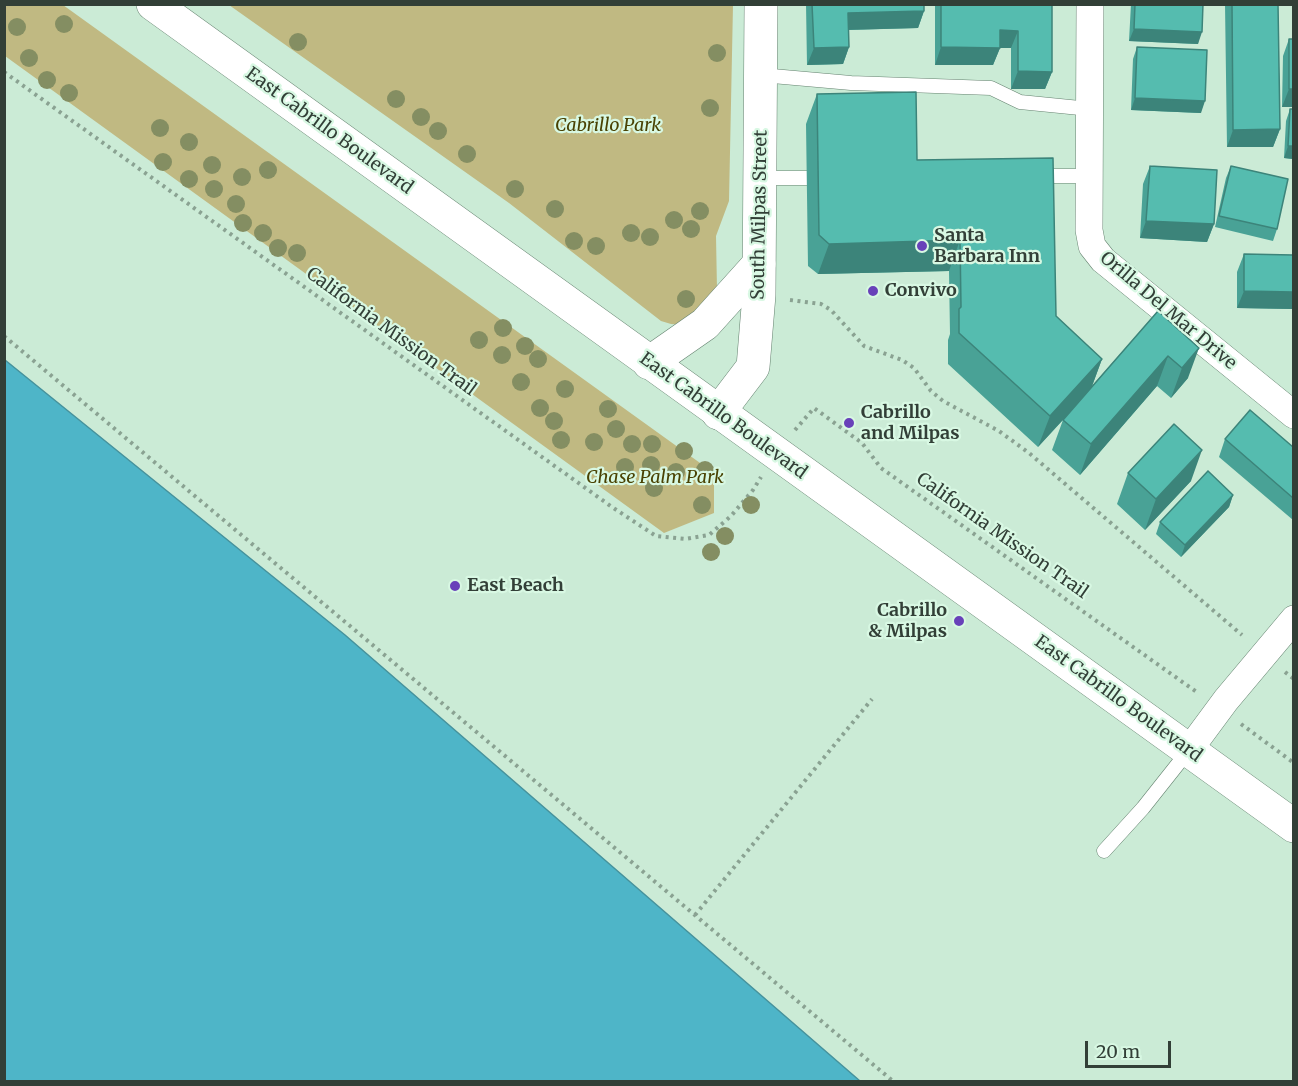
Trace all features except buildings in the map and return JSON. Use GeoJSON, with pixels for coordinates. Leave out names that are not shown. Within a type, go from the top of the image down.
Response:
{"type":"FeatureCollection","features":[{"type":"Feature","properties":{"kind":"main road","name":"East Cabrillo Boulevard"},"geometry":{"type":"LineString","coordinates":[[153,4],[1293,826]]}},
{"type":"Feature","properties":{"kind":"main road","name":"South Milpas Street"},"geometry":{"type":"LineString","coordinates":[[718,413],[753,367],[759,295],[761,4]]}},
{"type":"Feature","properties":{"kind":"main road"},"geometry":{"type":"LineString","coordinates":[[649,363],[705,324],[759,264]]}},
{"type":"Feature","properties":{"kind":"street","name":"Orilla Del Mar Drive"},"geometry":{"type":"LineString","coordinates":[[1090,4],[1089,230],[1092,246],[1103,260],[1293,415]]}},
{"type":"Feature","properties":{"kind":"street"},"geometry":{"type":"LineString","coordinates":[[1189,750],[1226,700],[1293,619]]}},
{"type":"Feature","properties":{"kind":"lane"},"geometry":{"type":"LineString","coordinates":[[761,75],[851,83],[991,88],[1020,102],[1090,109]]}},
{"type":"Feature","properties":{"kind":"lane"},"geometry":{"type":"LineString","coordinates":[[1020,176],[1089,176]]}},
{"type":"Feature","properties":{"kind":"lane"},"geometry":{"type":"LineString","coordinates":[[760,178],[807,178]]}},
{"type":"Feature","properties":{"kind":"lane"},"geometry":{"type":"LineString","coordinates":[[1104,851],[1143,808],[1189,750]]}},
{"type":"Feature","properties":{"kind":"path","name":"California Mission Trail"},"geometry":{"type":"LineString","coordinates":[[4,72],[612,507],[656,536],[685,539],[709,535],[731,516],[761,477]]}},
{"type":"Feature","properties":{"kind":"path"},"geometry":{"type":"LineString","coordinates":[[799,301],[821,304],[831,310],[864,346],[902,360],[914,368],[943,401],[999,431],[1029,453],[1242,635]]}},
{"type":"Feature","properties":{"kind":"path"},"geometry":{"type":"LineString","coordinates":[[4,336],[894,1082]]}},
{"type":"Feature","properties":{"kind":"path","name":"California Mission Trail"},"geometry":{"type":"LineString","coordinates":[[801,422],[814,408],[862,443],[881,468],[1196,692]]}},
{"type":"Feature","properties":{"kind":"path"},"geometry":{"type":"LineString","coordinates":[[1285,672],[1293,680]]}},
{"type":"Feature","properties":{"kind":"path"},"geometry":{"type":"LineString","coordinates":[[695,915],[872,699]]}},
{"type":"Feature","properties":{"kind":"path"},"geometry":{"type":"LineString","coordinates":[[1238,722],[1293,763]]}},
{"type":"Feature","properties":{"kind":"green space","name":"Chase Palm Park"},"geometry":{"type":"Polygon","coordinates":[[[5,4],[63,5],[714,473],[714,513],[664,533],[5,56],[5,4]]]}},
{"type":"Feature","properties":{"kind":"green space","name":"Cabrillo Park"},"geometry":{"type":"Polygon","coordinates":[[[229,5],[733,5],[729,201],[716,236],[717,290],[683,325],[661,321],[509,203],[229,5]]]}},
{"type":"Feature","properties":{"kind":"water"},"geometry":{"type":"Polygon","coordinates":[[[5,360],[345,635],[860,1081],[5,1081],[5,360]]]}},
{"type":"Feature","properties":{"kind":"place","name":"Santa Barbara Inn"},"geometry":{"type":"Point","coordinates":[922,246]}},
{"type":"Feature","properties":{"kind":"place","name":"Convivo"},"geometry":{"type":"Point","coordinates":[873,291]}},
{"type":"Feature","properties":{"kind":"place","name":"Cabrillo and Milpas"},"geometry":{"type":"Point","coordinates":[849,423]}},
{"type":"Feature","properties":{"kind":"place","name":"East Beach"},"geometry":{"type":"Point","coordinates":[455,586]}},
{"type":"Feature","properties":{"kind":"place","name":"Cabrillo & Milpas"},"geometry":{"type":"Point","coordinates":[959,621]}}]}
